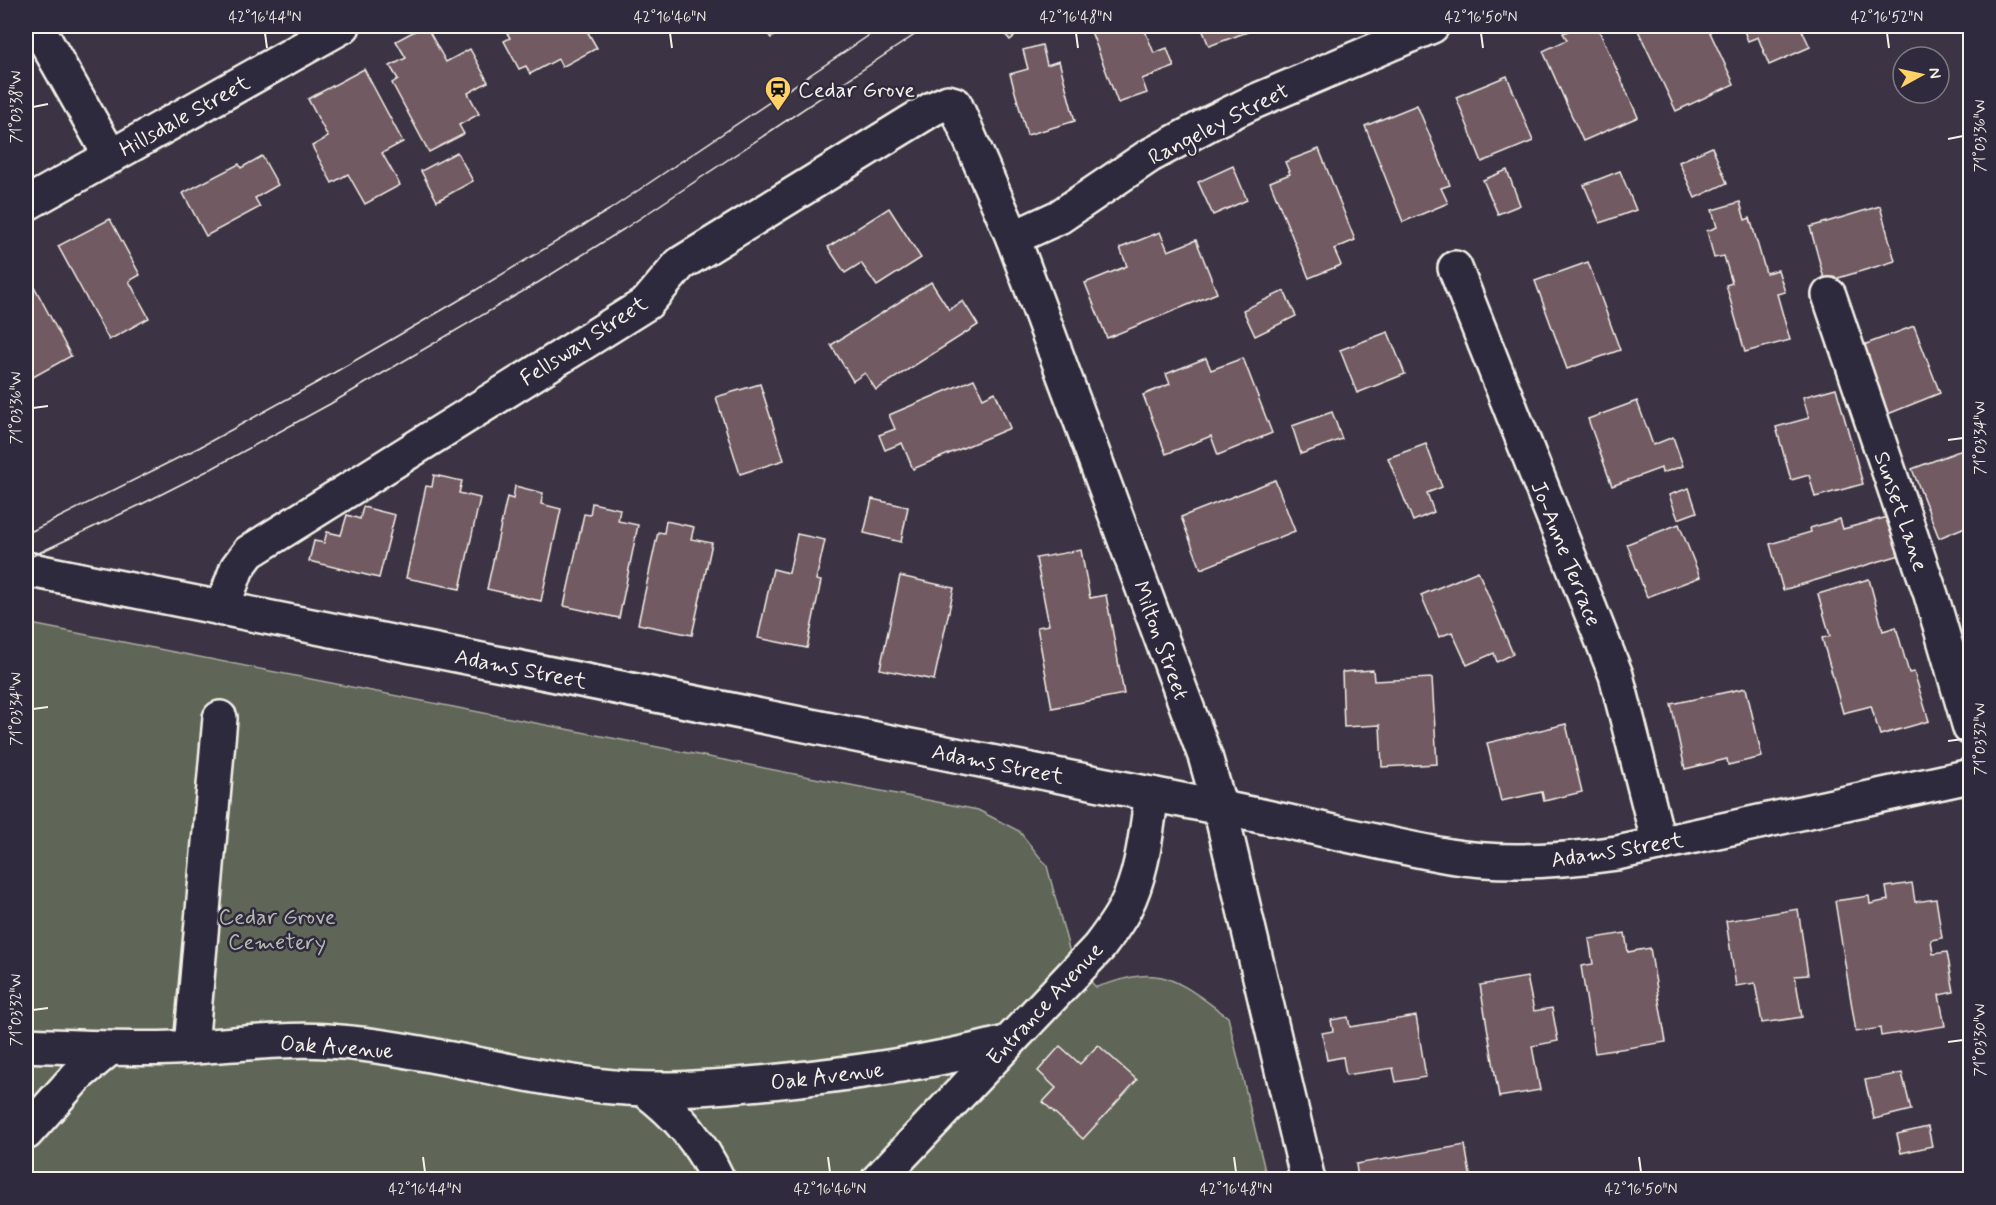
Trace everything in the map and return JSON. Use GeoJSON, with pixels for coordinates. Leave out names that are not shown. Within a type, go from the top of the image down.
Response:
{"type":"FeatureCollection","features":[{"type":"Feature","properties":{"kind":"street"},"geometry":{"type":"LineString","coordinates":[[37,26],[111,157]]}},
{"type":"Feature","properties":{"kind":"street","name":"Hillsdale Street"},"geometry":{"type":"LineString","coordinates":[[26,204],[343,26]]}},
{"type":"Feature","properties":{"kind":"street","name":"Rangeley Street"},"geometry":{"type":"LineString","coordinates":[[1012,237],[1038,228],[1059,217],[1141,161],[1214,121],[1432,26]]}},
{"type":"Feature","properties":{"kind":"street","name":"Fellsway Street"},"geometry":{"type":"LineString","coordinates":[[222,609],[237,568],[249,552],[646,303],[680,264],[932,108],[948,102],[955,104],[962,117]]}},
{"type":"Feature","properties":{"kind":"street","name":"Milton Street"},"geometry":{"type":"LineString","coordinates":[[962,117],[1012,237],[1205,756],[1220,808],[1308,1179]]}},
{"type":"Feature","properties":{"kind":"street","name":"Jo-Anne Terrace"},"geometry":{"type":"LineString","coordinates":[[1455,267],[1616,675],[1659,844]]}},
{"type":"Feature","properties":{"kind":"street","name":"Sunset Lane"},"geometry":{"type":"LineString","coordinates":[[1829,295],[1934,605],[1971,728]]}},
{"type":"Feature","properties":{"kind":"street","name":"Adams Street"},"geometry":{"type":"LineString","coordinates":[[26,569],[1152,794],[1450,856],[1534,861],[1617,853],[1971,776]]}},
{"type":"Feature","properties":{"kind":"street"},"geometry":{"type":"LineString","coordinates":[[191,1047],[220,718]]}},
{"type":"Feature","properties":{"kind":"street","name":"Entrance Avenue"},"geometry":{"type":"LineString","coordinates":[[878,1179],[1099,947],[1115,926],[1126,906],[1138,875],[1152,794]]}},
{"type":"Feature","properties":{"kind":"street","name":"Oak Avenue"},"geometry":{"type":"LineString","coordinates":[[26,1045],[109,1048],[191,1047],[326,1041],[359,1044],[568,1082],[645,1090],[833,1076],[921,1062],[1006,1043]]}},
{"type":"Feature","properties":{"kind":"street"},"geometry":{"type":"LineString","coordinates":[[26,1133],[77,1076],[109,1048]]}},
{"type":"Feature","properties":{"kind":"street"},"geometry":{"type":"LineString","coordinates":[[645,1090],[680,1120],[695,1138],[718,1179]]}},
{"type":"Feature","properties":{"kind":"green space","name":"Cedar Grove Cemetery"},"geometry":{"type":"Polygon","coordinates":[[[26,623],[978,810],[1019,831],[1047,866],[1073,964],[1096,987],[1140,976],[1164,978],[1193,992],[1228,1017],[1267,1179],[26,1179],[26,623]]]}},
{"type":"Feature","properties":{"kind":"building"},"geometry":{"type":"Polygon","coordinates":[[[424,26],[446,62],[470,49],[488,82],[468,93],[479,114],[459,125],[464,134],[429,152],[392,83],[398,79],[390,66],[406,58],[396,41],[424,26]]]}},
{"type":"Feature","properties":{"kind":"building"},"geometry":{"type":"Polygon","coordinates":[[[503,26],[592,26],[586,29],[597,48],[562,67],[558,59],[530,74],[526,66],[519,69],[504,41],[510,38],[503,26]]]}},
{"type":"Feature","properties":{"kind":"building"},"geometry":{"type":"Polygon","coordinates":[[[762,26],[790,26],[771,38],[762,26]]]}},
{"type":"Feature","properties":{"kind":"building"},"geometry":{"type":"Polygon","coordinates":[[[998,26],[1028,26],[1010,40],[998,26]]]}},
{"type":"Feature","properties":{"kind":"building"},"geometry":{"type":"Polygon","coordinates":[[[1089,26],[1121,26],[1122,29],[1143,26],[1154,53],[1167,48],[1174,67],[1142,79],[1147,93],[1118,103],[1089,26]]]}},
{"type":"Feature","properties":{"kind":"building"},"geometry":{"type":"Polygon","coordinates":[[[1201,26],[1248,26],[1250,31],[1209,46],[1201,26]]]}},
{"type":"Feature","properties":{"kind":"building"},"geometry":{"type":"Polygon","coordinates":[[[1580,26],[1597,26],[1638,117],[1583,141],[1543,51],[1567,40],[1563,33],[1580,26]]]}},
{"type":"Feature","properties":{"kind":"building"},"geometry":{"type":"Polygon","coordinates":[[[1636,26],[1707,26],[1734,84],[1676,111],[1636,26]]]}},
{"type":"Feature","properties":{"kind":"building"},"geometry":{"type":"Polygon","coordinates":[[[1742,26],[1800,26],[1810,47],[1769,65],[1758,37],[1748,41],[1742,26]]]}},
{"type":"Feature","properties":{"kind":"building"},"geometry":{"type":"Polygon","coordinates":[[[1042,45],[1047,65],[1059,61],[1075,121],[1027,135],[1010,74],[1028,69],[1023,50],[1042,45]]]}},
{"type":"Feature","properties":{"kind":"building"},"geometry":{"type":"Polygon","coordinates":[[[364,69],[403,142],[382,153],[400,185],[365,204],[348,174],[332,183],[312,146],[328,137],[308,99],[364,69]]]}},
{"type":"Feature","properties":{"kind":"building"},"geometry":{"type":"Polygon","coordinates":[[[1507,76],[1533,141],[1482,162],[1456,97],[1507,76]]]}},
{"type":"Feature","properties":{"kind":"building"},"geometry":{"type":"Polygon","coordinates":[[[1417,105],[1450,185],[1441,188],[1448,203],[1403,222],[1365,126],[1417,105]]]}},
{"type":"Feature","properties":{"kind":"building"},"geometry":{"type":"Polygon","coordinates":[[[1712,147],[1727,183],[1695,198],[1679,162],[1712,147]]]}},
{"type":"Feature","properties":{"kind":"building"},"geometry":{"type":"Polygon","coordinates":[[[1319,149],[1355,240],[1334,249],[1341,265],[1309,278],[1270,182],[1290,174],[1285,162],[1319,149]]]}},
{"type":"Feature","properties":{"kind":"building"},"geometry":{"type":"Polygon","coordinates":[[[457,152],[473,181],[437,201],[421,171],[457,152]]]}},
{"type":"Feature","properties":{"kind":"building"},"geometry":{"type":"Polygon","coordinates":[[[262,156],[278,185],[255,198],[260,207],[206,236],[183,193],[239,164],[241,168],[262,156]]]}},
{"type":"Feature","properties":{"kind":"building"},"geometry":{"type":"Polygon","coordinates":[[[1233,166],[1247,200],[1213,215],[1198,182],[1233,166]]]}},
{"type":"Feature","properties":{"kind":"building"},"geometry":{"type":"Polygon","coordinates":[[[1507,170],[1520,205],[1498,214],[1483,180],[1507,170]]]}},
{"type":"Feature","properties":{"kind":"building"},"geometry":{"type":"Polygon","coordinates":[[[1620,171],[1636,210],[1600,223],[1584,185],[1620,171]]]}},
{"type":"Feature","properties":{"kind":"building"},"geometry":{"type":"Polygon","coordinates":[[[1740,202],[1745,220],[1750,218],[1766,273],[1778,270],[1785,292],[1777,294],[1790,340],[1745,352],[1726,285],[1732,283],[1724,256],[1714,258],[1707,231],[1717,227],[1712,210],[1740,202]]]}},
{"type":"Feature","properties":{"kind":"building"},"geometry":{"type":"Polygon","coordinates":[[[1880,206],[1895,261],[1825,282],[1810,227],[1880,206]]]}},
{"type":"Feature","properties":{"kind":"building"},"geometry":{"type":"Polygon","coordinates":[[[889,208],[921,258],[877,286],[861,263],[845,273],[828,247],[889,208]]]}},
{"type":"Feature","properties":{"kind":"building"},"geometry":{"type":"Polygon","coordinates":[[[110,219],[140,275],[129,281],[149,318],[109,340],[58,246],[110,219]]]}},
{"type":"Feature","properties":{"kind":"building"},"geometry":{"type":"Polygon","coordinates":[[[1160,232],[1168,251],[1196,240],[1217,293],[1107,338],[1085,283],[1127,266],[1120,248],[1160,232]]]}},
{"type":"Feature","properties":{"kind":"building"},"geometry":{"type":"Polygon","coordinates":[[[1588,262],[1620,350],[1567,369],[1535,281],[1588,262]]]}},
{"type":"Feature","properties":{"kind":"building"},"geometry":{"type":"Polygon","coordinates":[[[26,271],[71,356],[26,381],[26,271]]]}},
{"type":"Feature","properties":{"kind":"building"},"geometry":{"type":"Polygon","coordinates":[[[931,282],[949,310],[963,301],[978,325],[876,390],[865,373],[853,381],[831,345],[931,282]]]}},
{"type":"Feature","properties":{"kind":"building"},"geometry":{"type":"Polygon","coordinates":[[[1284,291],[1296,316],[1255,336],[1243,310],[1284,291]]]}},
{"type":"Feature","properties":{"kind":"building"},"geometry":{"type":"Polygon","coordinates":[[[1914,326],[1940,393],[1888,414],[1861,346],[1914,326]]]}},
{"type":"Feature","properties":{"kind":"building"},"geometry":{"type":"Polygon","coordinates":[[[1388,332],[1405,374],[1357,393],[1340,350],[1388,332]]]}},
{"type":"Feature","properties":{"kind":"building"},"geometry":{"type":"Polygon","coordinates":[[[1206,358],[1211,370],[1243,358],[1272,433],[1218,455],[1211,436],[1166,454],[1143,395],[1170,384],[1166,374],[1206,358]]]}},
{"type":"Feature","properties":{"kind":"building"},"geometry":{"type":"Polygon","coordinates":[[[974,379],[983,398],[995,392],[1010,428],[913,469],[902,443],[885,450],[879,435],[895,429],[889,415],[974,379]]]}},
{"type":"Feature","properties":{"kind":"building"},"geometry":{"type":"Polygon","coordinates":[[[760,384],[784,460],[740,474],[716,397],[760,384]]]}},
{"type":"Feature","properties":{"kind":"building"},"geometry":{"type":"Polygon","coordinates":[[[1836,388],[1863,484],[1815,497],[1809,475],[1791,480],[1776,427],[1809,418],[1803,397],[1836,388]]]}},
{"type":"Feature","properties":{"kind":"building"},"geometry":{"type":"Polygon","coordinates":[[[1637,401],[1653,445],[1673,437],[1683,466],[1662,473],[1661,468],[1612,486],[1588,419],[1637,401]]]}},
{"type":"Feature","properties":{"kind":"building"},"geometry":{"type":"Polygon","coordinates":[[[1332,412],[1342,439],[1301,454],[1292,426],[1332,412]]]}},
{"type":"Feature","properties":{"kind":"building"},"geometry":{"type":"Polygon","coordinates":[[[1426,444],[1442,487],[1427,493],[1434,512],[1413,521],[1388,458],[1426,444]]]}},
{"type":"Feature","properties":{"kind":"building"},"geometry":{"type":"Polygon","coordinates":[[[1962,450],[1970,472],[1970,525],[1939,538],[1912,469],[1962,450]]]}},
{"type":"Feature","properties":{"kind":"building"},"geometry":{"type":"Polygon","coordinates":[[[434,475],[462,481],[459,493],[480,498],[460,589],[406,578],[426,486],[432,487],[434,475]]]}},
{"type":"Feature","properties":{"kind":"building"},"geometry":{"type":"Polygon","coordinates":[[[1275,480],[1295,531],[1201,569],[1181,517],[1275,480]]]}},
{"type":"Feature","properties":{"kind":"building"},"geometry":{"type":"Polygon","coordinates":[[[515,486],[543,493],[541,504],[561,509],[541,601],[487,589],[507,497],[513,499],[515,486]]]}},
{"type":"Feature","properties":{"kind":"building"},"geometry":{"type":"Polygon","coordinates":[[[1689,488],[1697,512],[1678,519],[1669,495],[1689,488]]]}},
{"type":"Feature","properties":{"kind":"building"},"geometry":{"type":"Polygon","coordinates":[[[872,499],[908,507],[901,542],[864,533],[872,499]]]}},
{"type":"Feature","properties":{"kind":"building"},"geometry":{"type":"Polygon","coordinates":[[[592,503],[620,509],[618,521],[638,525],[619,618],[564,606],[584,514],[590,515],[592,503]]]}},
{"type":"Feature","properties":{"kind":"building"},"geometry":{"type":"Polygon","coordinates":[[[363,507],[395,515],[379,578],[309,561],[314,541],[324,543],[327,532],[341,535],[347,515],[360,519],[363,507]]]}},
{"type":"Feature","properties":{"kind":"building"},"geometry":{"type":"Polygon","coordinates":[[[1888,517],[1900,555],[1783,590],[1770,544],[1811,532],[1810,528],[1840,519],[1843,529],[1888,517]]]}},
{"type":"Feature","properties":{"kind":"building"},"geometry":{"type":"Polygon","coordinates":[[[666,521],[694,527],[691,539],[712,543],[692,635],[638,624],[658,532],[664,533],[666,521]]]}},
{"type":"Feature","properties":{"kind":"building"},"geometry":{"type":"Polygon","coordinates":[[[1679,524],[1700,577],[1647,597],[1627,544],[1679,524]]]}},
{"type":"Feature","properties":{"kind":"building"},"geometry":{"type":"Polygon","coordinates":[[[797,534],[825,540],[816,580],[821,581],[807,648],[758,638],[773,569],[789,573],[797,534]]]}},
{"type":"Feature","properties":{"kind":"building"},"geometry":{"type":"Polygon","coordinates":[[[1081,550],[1090,598],[1106,595],[1124,694],[1052,708],[1037,627],[1049,625],[1036,558],[1081,550]]]}},
{"type":"Feature","properties":{"kind":"building"},"geometry":{"type":"Polygon","coordinates":[[[1478,571],[1513,654],[1497,662],[1494,653],[1467,665],[1452,632],[1439,637],[1421,595],[1478,571]]]}},
{"type":"Feature","properties":{"kind":"building"},"geometry":{"type":"Polygon","coordinates":[[[900,576],[954,588],[934,680],[880,669],[900,576]]]}},
{"type":"Feature","properties":{"kind":"building"},"geometry":{"type":"Polygon","coordinates":[[[1869,579],[1883,631],[1896,627],[1909,673],[1914,672],[1929,721],[1880,735],[1871,706],[1843,713],[1822,638],[1830,636],[1818,594],[1869,579]]]}},
{"type":"Feature","properties":{"kind":"building"},"geometry":{"type":"Polygon","coordinates":[[[1373,670],[1374,681],[1432,678],[1437,764],[1382,767],[1380,725],[1344,727],[1342,672],[1373,670]]]}},
{"type":"Feature","properties":{"kind":"building"},"geometry":{"type":"Polygon","coordinates":[[[1746,688],[1762,757],[1728,765],[1727,759],[1685,769],[1671,704],[1746,688]]]}},
{"type":"Feature","properties":{"kind":"building"},"geometry":{"type":"Polygon","coordinates":[[[1566,724],[1582,792],[1544,801],[1542,792],[1501,801],[1487,743],[1566,724]]]}},
{"type":"Feature","properties":{"kind":"building"},"geometry":{"type":"Polygon","coordinates":[[[1912,883],[1915,902],[1936,899],[1942,938],[1931,940],[1933,954],[1947,952],[1954,992],[1939,995],[1945,1026],[1881,1036],[1880,1028],[1856,1032],[1835,901],[1869,896],[1870,904],[1888,900],[1886,887],[1912,883]]]}},
{"type":"Feature","properties":{"kind":"building"},"geometry":{"type":"Polygon","coordinates":[[[1798,909],[1808,975],[1795,976],[1802,1017],[1762,1023],[1755,983],[1736,986],[1726,921],[1798,909]]]}},
{"type":"Feature","properties":{"kind":"building"},"geometry":{"type":"Polygon","coordinates":[[[1625,933],[1628,952],[1650,948],[1666,1042],[1595,1053],[1581,966],[1593,964],[1589,939],[1625,933]]]}},
{"type":"Feature","properties":{"kind":"building"},"geometry":{"type":"Polygon","coordinates":[[[1527,977],[1534,1011],[1552,1008],[1558,1041],[1532,1046],[1540,1090],[1499,1097],[1480,985],[1527,977]]]}},
{"type":"Feature","properties":{"kind":"building"},"geometry":{"type":"Polygon","coordinates":[[[1416,1016],[1426,1077],[1396,1082],[1393,1068],[1346,1075],[1343,1057],[1327,1060],[1322,1033],[1333,1031],[1331,1020],[1348,1017],[1350,1027],[1416,1016]]]}},
{"type":"Feature","properties":{"kind":"building"},"geometry":{"type":"Polygon","coordinates":[[[1098,1045],[1137,1080],[1083,1139],[1043,1102],[1056,1088],[1038,1071],[1060,1046],[1080,1064],[1098,1045]]]}},
{"type":"Feature","properties":{"kind":"building"},"geometry":{"type":"Polygon","coordinates":[[[1902,1073],[1911,1110],[1874,1119],[1865,1080],[1902,1073]]]}},
{"type":"Feature","properties":{"kind":"building"},"geometry":{"type":"Polygon","coordinates":[[[1928,1127],[1932,1146],[1901,1153],[1897,1134],[1928,1127]]]}},
{"type":"Feature","properties":{"kind":"building"},"geometry":{"type":"Polygon","coordinates":[[[1465,1145],[1471,1180],[1358,1180],[1356,1164],[1465,1145]]]}},
{"type":"Feature","properties":{"kind":"tram line"},"geometry":{"type":"LineString","coordinates":[[26,534],[200,447],[456,302],[609,210],[883,26]]}},
{"type":"Feature","properties":{"kind":"tram line"},"geometry":{"type":"LineString","coordinates":[[26,559],[211,469],[330,404],[539,282],[624,229],[928,26]]}},
{"type":"Feature","properties":{"kind":"place","name":"Cedar Grove"},"geometry":{"type":"Point","coordinates":[778,112]}}]}
